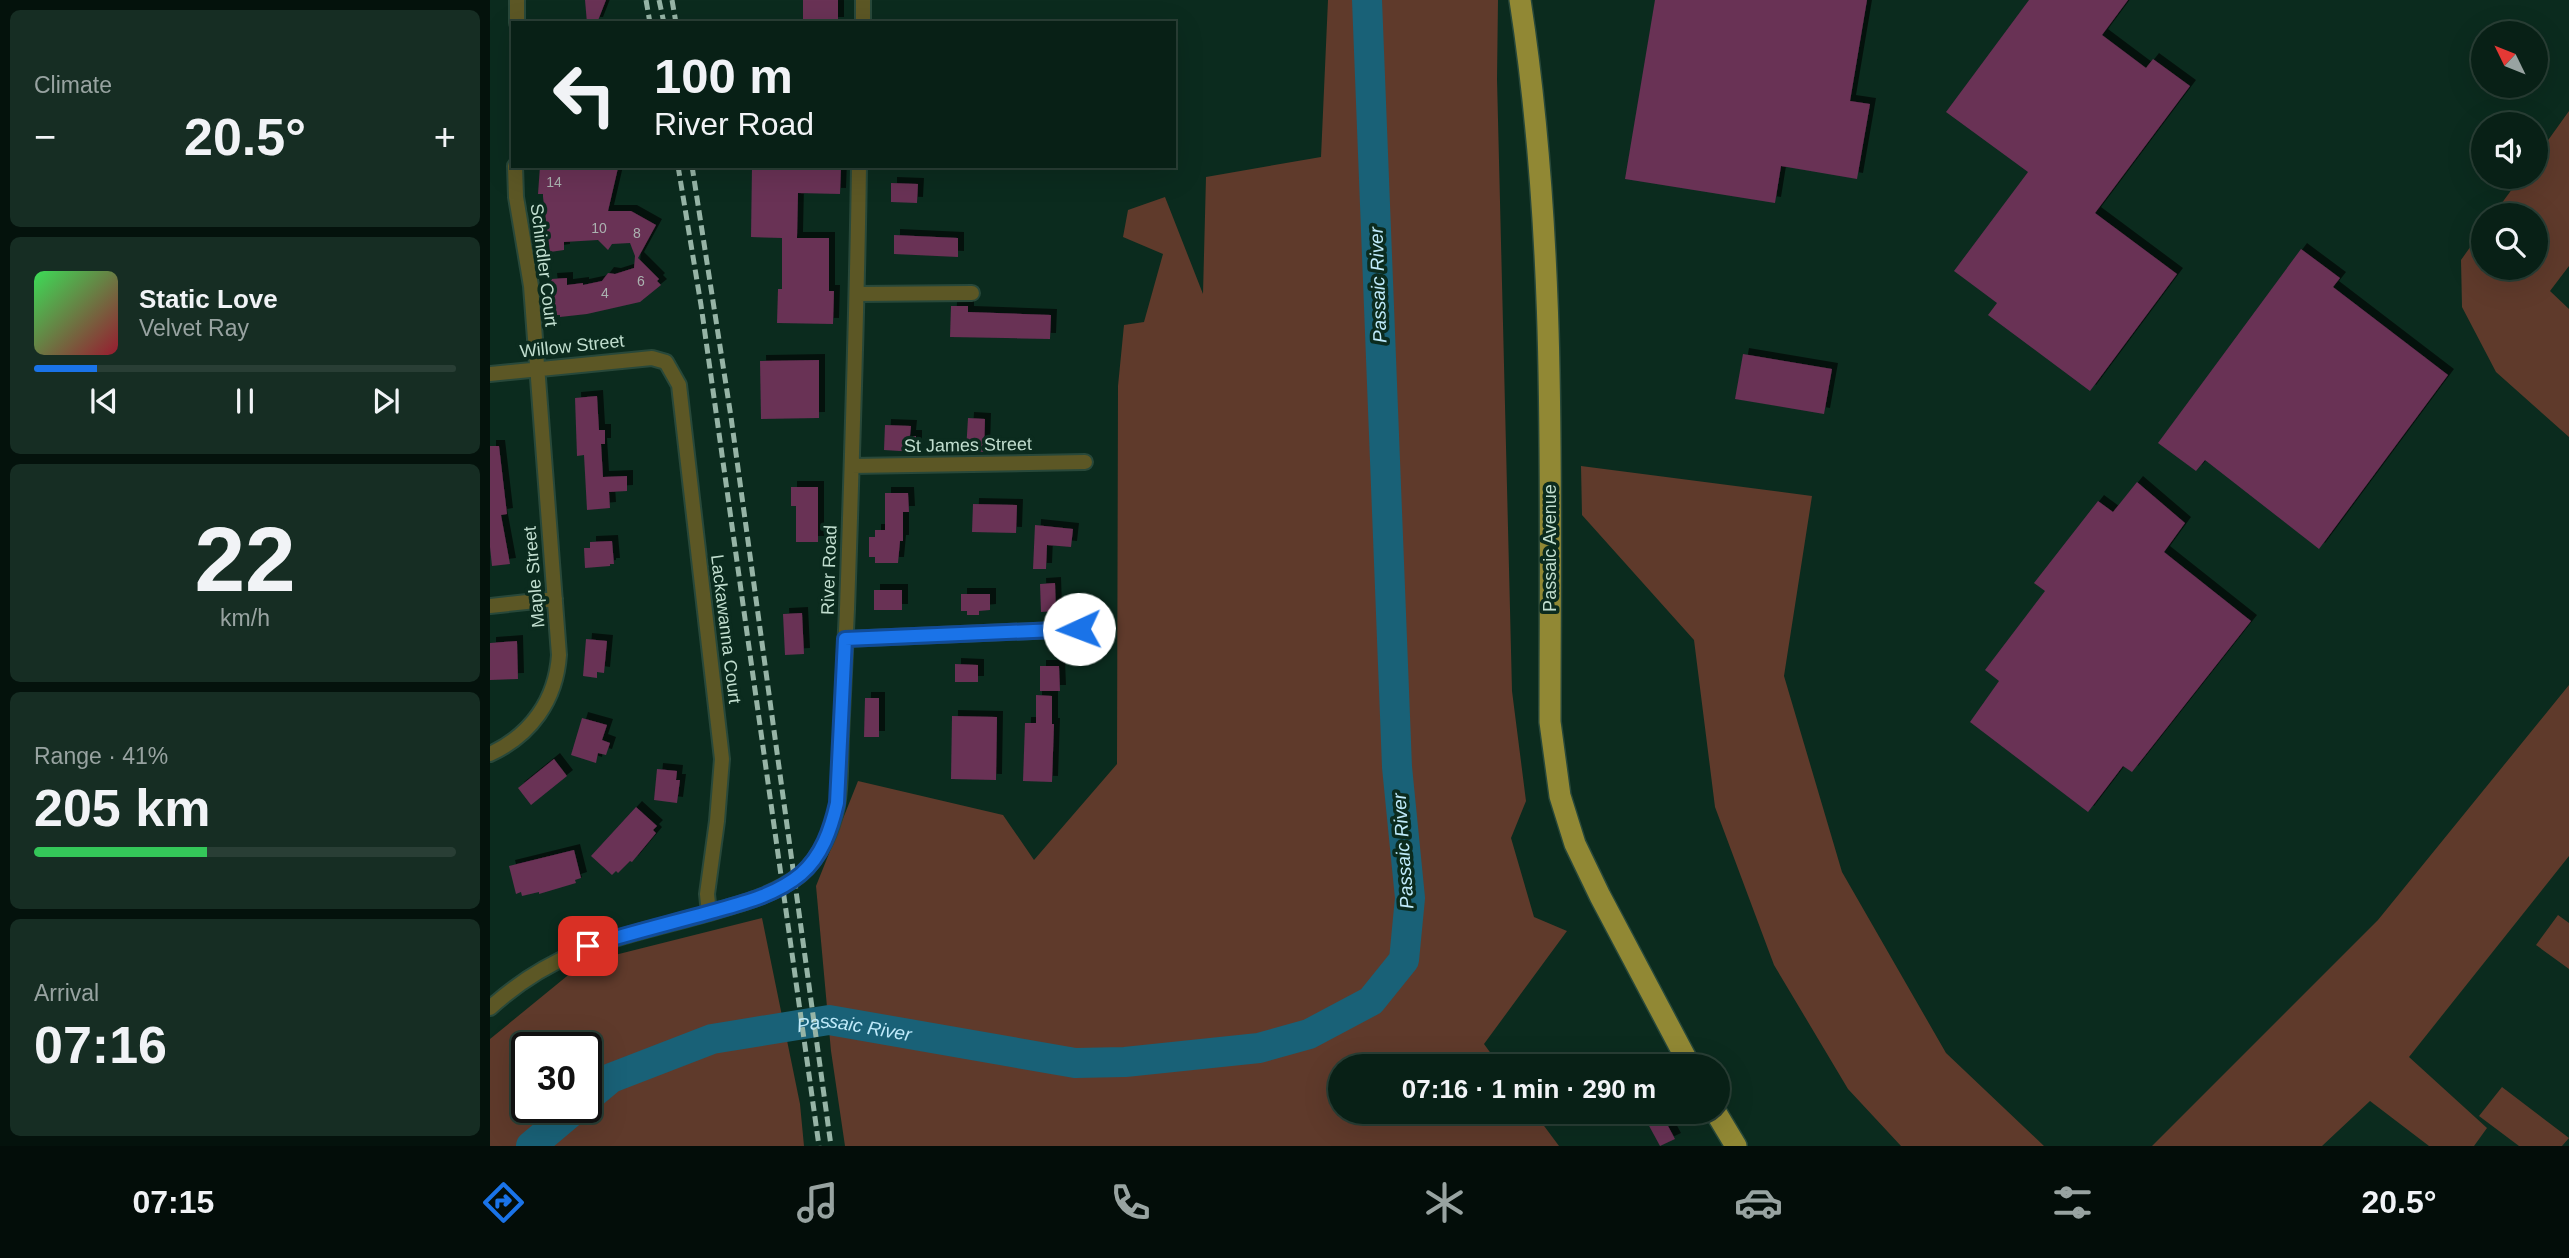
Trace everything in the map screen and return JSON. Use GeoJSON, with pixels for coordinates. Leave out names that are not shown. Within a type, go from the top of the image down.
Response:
{"type":"FeatureCollection","features":[{"type":"Feature","properties":{"kind":"main road","name":"Passaic Avenue"},"geometry":{"type":"LineString","coordinates":[[1520,0],[1535,106],[1547,302],[1550,722],[1556,774],[1575,844],[1684,1054]]}},
{"type":"Feature","properties":{"kind":"main road"},"geometry":{"type":"LineString","coordinates":[[1723,1124],[1736,1146]]}},
{"type":"Feature","properties":{"kind":"street"},"geometry":{"type":"LineString","coordinates":[[517,0],[517,21]]}},
{"type":"Feature","properties":{"kind":"street"},"geometry":{"type":"LineString","coordinates":[[863,0],[863,21]]}},
{"type":"Feature","properties":{"kind":"street","name":"Schindler Court"},"geometry":{"type":"LineString","coordinates":[[515,168],[516,197],[531,286],[536,369]]}},
{"type":"Feature","properties":{"kind":"street","name":"River Road"},"geometry":{"type":"LineString","coordinates":[[490,1008],[541,969],[588,946],[755,900],[785,884],[800,874],[823,845],[832,825],[837,803],[845,639],[859,168]]}},
{"type":"Feature","properties":{"kind":"street"},"geometry":{"type":"LineString","coordinates":[[857,294],[972,293]]}},
{"type":"Feature","properties":{"kind":"street","name":"Willow Street"},"geometry":{"type":"LineString","coordinates":[[490,374],[658,359]]}},
{"type":"Feature","properties":{"kind":"street","name":"Lackawanna Court"},"geometry":{"type":"LineString","coordinates":[[658,359],[666,362],[679,385],[722,759],[707,894],[709,912]]}},
{"type":"Feature","properties":{"kind":"street","name":"Maple Street"},"geometry":{"type":"LineString","coordinates":[[490,754],[511,743],[542,711],[553,691],[559,655],[536,369]]}},
{"type":"Feature","properties":{"kind":"street","name":"St James Street"},"geometry":{"type":"LineString","coordinates":[[852,466],[1085,462]]}},
{"type":"Feature","properties":{"kind":"street"},"geometry":{"type":"LineString","coordinates":[[490,606],[555,599]]}},
{"type":"Feature","properties":{"kind":"street"},"geometry":{"type":"LineString","coordinates":[[845,639],[1079,629]]}},
{"type":"Feature","properties":{"kind":"shaded area"},"geometry":{"type":"Polygon","coordinates":[[[1328,0],[1498,0],[1497,79],[1512,691],[1526,801],[1511,838],[1534,917],[1567,931],[1484,1044],[1491,1054],[1328,1054],[1328,1124],[1543,1124],[1559,1146],[845,1146],[831,1051],[816,886],[858,781],[1003,815],[1034,860],[1117,764],[1118,386],[1124,325],[1144,322],[1163,254],[1123,237],[1128,210],[1165,197],[1203,294],[1206,177],[1321,157],[1328,0]]]}},
{"type":"Feature","properties":{"kind":"shaded area"},"geometry":{"type":"Polygon","coordinates":[[[2569,111],[2569,266],[2550,291],[2569,309],[2569,437],[2496,372],[2462,307],[2461,260],[2471,246],[2471,280],[2548,280],[2548,203],[2502,203],[2512,189],[2548,189],[2548,140],[2569,111]]]}},
{"type":"Feature","properties":{"kind":"shaded area"},"geometry":{"type":"Polygon","coordinates":[[[1581,466],[1812,496],[1784,676],[1842,872],[1946,1053],[2044,1146],[1901,1146],[1848,1089],[1774,965],[1715,807],[1694,640],[1582,515],[1581,466]]]}},
{"type":"Feature","properties":{"kind":"shaded area"},"geometry":{"type":"Polygon","coordinates":[[[2569,685],[2569,856],[2409,1057],[2487,1128],[2474,1146],[2429,1146],[2370,1101],[2322,1146],[2152,1146],[2378,920],[2569,685]]]}},
{"type":"Feature","properties":{"kind":"shaded area"},"geometry":{"type":"Polygon","coordinates":[[[2558,915],[2569,923],[2569,969],[2536,945],[2558,915]]]}},
{"type":"Feature","properties":{"kind":"shaded area"},"geometry":{"type":"Polygon","coordinates":[[[762,918],[800,1104],[804,1146],[490,1146],[490,1039],[583,963],[762,918]]]}},
{"type":"Feature","properties":{"kind":"shaded area"},"geometry":{"type":"Polygon","coordinates":[[[2502,1087],[2569,1138],[2562,1146],[2519,1146],[2479,1116],[2502,1087]]]}},
{"type":"Feature","properties":{"kind":"building"},"geometry":{"type":"Polygon","coordinates":[[[585,0],[606,0],[598,21],[587,21],[585,0]]]}},
{"type":"Feature","properties":{"kind":"building"},"geometry":{"type":"Polygon","coordinates":[[[803,0],[838,0],[838,21],[803,21],[803,0]]]}},
{"type":"Feature","properties":{"kind":"building"},"geometry":{"type":"Polygon","coordinates":[[[1655,0],[1867,0],[1850,101],[1870,104],[1857,179],[1781,166],[1775,203],[1625,179],[1655,0]]]}},
{"type":"Feature","properties":{"kind":"building"},"geometry":{"type":"Polygon","coordinates":[[[2029,0],[2128,0],[2102,35],[2146,68],[2153,59],[2190,86],[2095,213],[2177,274],[2090,391],[1988,315],[1997,303],[1954,271],[2028,172],[1946,112],[2029,0]]]}},
{"type":"Feature","properties":{"kind":"building"},"geometry":{"type":"Polygon","coordinates":[[[540,168],[618,168],[608,211],[631,211],[656,225],[638,258],[659,279],[657,281],[661,285],[640,302],[587,314],[560,317],[555,315],[551,279],[567,278],[567,285],[602,281],[608,273],[615,274],[634,268],[635,256],[630,243],[612,244],[608,250],[598,240],[564,242],[564,250],[550,252],[543,194],[538,194],[540,168]]]}},
{"type":"Feature","properties":{"kind":"building"},"geometry":{"type":"Polygon","coordinates":[[[752,168],[841,168],[840,194],[798,193],[797,238],[829,238],[829,291],[834,291],[833,324],[777,323],[778,289],[782,289],[782,238],[751,237],[752,168]]]}},
{"type":"Feature","properties":{"kind":"building"},"geometry":{"type":"Polygon","coordinates":[[[891,183],[918,184],[917,203],[891,202],[891,183]]]}},
{"type":"Feature","properties":{"kind":"building"},"geometry":{"type":"Polygon","coordinates":[[[894,235],[958,238],[958,257],[894,254],[894,235]]]}},
{"type":"Feature","properties":{"kind":"building"},"geometry":{"type":"Polygon","coordinates":[[[2301,249],[2340,278],[2333,287],[2448,375],[2319,549],[2205,460],[2196,471],[2158,443],[2301,249]]]}},
{"type":"Feature","properties":{"kind":"building"},"geometry":{"type":"Polygon","coordinates":[[[951,306],[968,306],[968,312],[1051,315],[1050,339],[950,337],[951,306]]]}},
{"type":"Feature","properties":{"kind":"building"},"geometry":{"type":"Polygon","coordinates":[[[1743,354],[1832,369],[1824,414],[1735,399],[1743,354]]]}},
{"type":"Feature","properties":{"kind":"building"},"geometry":{"type":"Polygon","coordinates":[[[819,360],[819,418],[761,419],[760,361],[819,360]]]}},
{"type":"Feature","properties":{"kind":"building"},"geometry":{"type":"Polygon","coordinates":[[[597,396],[599,430],[605,430],[605,444],[601,444],[603,477],[627,476],[627,491],[609,492],[610,508],[587,510],[584,455],[577,456],[575,398],[597,396]]]}},
{"type":"Feature","properties":{"kind":"building"},"geometry":{"type":"Polygon","coordinates":[[[968,418],[985,419],[984,452],[966,451],[968,418]]]}},
{"type":"Feature","properties":{"kind":"building"},"geometry":{"type":"Polygon","coordinates":[[[885,425],[911,426],[910,436],[916,436],[916,452],[884,450],[885,425]]]}},
{"type":"Feature","properties":{"kind":"building"},"geometry":{"type":"Polygon","coordinates":[[[490,446],[499,446],[507,514],[501,515],[510,564],[492,566],[490,547],[490,446]]]}},
{"type":"Feature","properties":{"kind":"building"},"geometry":{"type":"Polygon","coordinates":[[[2137,482],[2185,523],[2164,552],[2251,621],[2132,772],[2123,766],[2088,812],[1970,722],[1999,681],[1985,670],[2045,591],[2034,583],[2098,501],[2113,512],[2137,482]]]}},
{"type":"Feature","properties":{"kind":"building"},"geometry":{"type":"Polygon","coordinates":[[[791,487],[818,487],[818,542],[796,542],[796,506],[791,506],[791,487]]]}},
{"type":"Feature","properties":{"kind":"building"},"geometry":{"type":"Polygon","coordinates":[[[885,493],[908,493],[909,512],[903,512],[903,541],[900,541],[898,563],[875,563],[875,557],[869,557],[869,537],[875,537],[875,530],[885,530],[885,493]]]}},
{"type":"Feature","properties":{"kind":"building"},"geometry":{"type":"Polygon","coordinates":[[[973,504],[1017,505],[1016,533],[972,532],[973,504]]]}},
{"type":"Feature","properties":{"kind":"building"},"geometry":{"type":"Polygon","coordinates":[[[1035,525],[1073,529],[1071,547],[1047,545],[1046,569],[1033,569],[1035,525]]]}},
{"type":"Feature","properties":{"kind":"building"},"geometry":{"type":"Polygon","coordinates":[[[612,541],[614,564],[585,568],[584,548],[590,548],[590,542],[612,541]]]}},
{"type":"Feature","properties":{"kind":"building"},"geometry":{"type":"Polygon","coordinates":[[[1055,583],[1056,611],[1041,612],[1040,584],[1055,583]]]}},
{"type":"Feature","properties":{"kind":"building"},"geometry":{"type":"Polygon","coordinates":[[[874,590],[902,590],[902,610],[874,610],[874,590]]]}},
{"type":"Feature","properties":{"kind":"building"},"geometry":{"type":"Polygon","coordinates":[[[961,594],[990,594],[990,610],[979,611],[979,615],[967,615],[967,611],[961,611],[961,594]]]}},
{"type":"Feature","properties":{"kind":"building"},"geometry":{"type":"Polygon","coordinates":[[[802,613],[804,654],[785,655],[783,614],[802,613]]]}},
{"type":"Feature","properties":{"kind":"building"},"geometry":{"type":"Polygon","coordinates":[[[586,639],[607,641],[604,673],[597,672],[597,678],[583,676],[586,639]]]}},
{"type":"Feature","properties":{"kind":"building"},"geometry":{"type":"Polygon","coordinates":[[[517,641],[518,679],[490,680],[490,643],[517,641]]]}},
{"type":"Feature","properties":{"kind":"building"},"geometry":{"type":"Polygon","coordinates":[[[955,664],[978,665],[978,682],[955,682],[955,664]]]}},
{"type":"Feature","properties":{"kind":"building"},"geometry":{"type":"Polygon","coordinates":[[[1040,666],[1059,666],[1060,691],[1040,691],[1040,666]]]}},
{"type":"Feature","properties":{"kind":"building"},"geometry":{"type":"Polygon","coordinates":[[[1036,695],[1052,696],[1052,782],[1023,781],[1025,723],[1036,723],[1036,695]]]}},
{"type":"Feature","properties":{"kind":"building"},"geometry":{"type":"Polygon","coordinates":[[[865,698],[879,698],[879,737],[864,737],[865,698]]]}},
{"type":"Feature","properties":{"kind":"building"},"geometry":{"type":"Polygon","coordinates":[[[952,716],[997,717],[996,780],[951,779],[952,716]]]}},
{"type":"Feature","properties":{"kind":"building"},"geometry":{"type":"Polygon","coordinates":[[[582,718],[607,725],[602,740],[610,743],[606,755],[598,753],[596,763],[571,755],[582,718]]]}},
{"type":"Feature","properties":{"kind":"building"},"geometry":{"type":"Polygon","coordinates":[[[554,759],[567,776],[531,805],[518,788],[554,759]]]}},
{"type":"Feature","properties":{"kind":"building"},"geometry":{"type":"Polygon","coordinates":[[[657,769],[677,771],[676,780],[680,780],[677,803],[654,800],[657,769]]]}},
{"type":"Feature","properties":{"kind":"building"},"geometry":{"type":"Polygon","coordinates":[[[636,807],[657,826],[653,830],[656,833],[632,862],[612,875],[591,856],[636,807]]]}},
{"type":"Feature","properties":{"kind":"building"},"geometry":{"type":"Polygon","coordinates":[[[574,850],[581,878],[575,880],[576,883],[539,894],[516,894],[509,866],[574,850]]]}},
{"type":"Feature","properties":{"kind":"building"},"geometry":{"type":"Polygon","coordinates":[[[1648,1124],[1667,1124],[1675,1139],[1660,1146],[1648,1124]]]}},
{"type":"Feature","properties":{"kind":"waterway","name":"Passaic River"},"geometry":{"type":"LineString","coordinates":[[602,1086],[611,1078],[712,1039],[829,1020],[1075,1063],[1125,1062],[1259,1048],[1309,1034],[1371,1001],[1404,960],[1410,898],[1397,767],[1367,0]]}},
{"type":"Feature","properties":{"kind":"waterway","name":"Passaic River"},"geometry":{"type":"LineString","coordinates":[[531,1146],[558,1123]]}},
{"type":"Feature","properties":{"kind":"railway"},"geometry":{"type":"LineString","coordinates":[[646,0],[650,21]]}},
{"type":"Feature","properties":{"kind":"railway"},"geometry":{"type":"LineString","coordinates":[[659,0],[664,21]]}},
{"type":"Feature","properties":{"kind":"railway"},"geometry":{"type":"LineString","coordinates":[[672,0],[676,21]]}},
{"type":"Feature","properties":{"kind":"railway"},"geometry":{"type":"LineString","coordinates":[[678,168],[701,305],[819,1146]]}},
{"type":"Feature","properties":{"kind":"railway"},"geometry":{"type":"LineString","coordinates":[[692,168],[731,417],[831,1146]]}},
{"type":"Feature","properties":{"kind":"route"},"geometry":{"type":"LineString","coordinates":[[588,946],[755,900],[785,884],[811,863],[832,825],[837,803],[845,639],[1079,629]]}}]}
